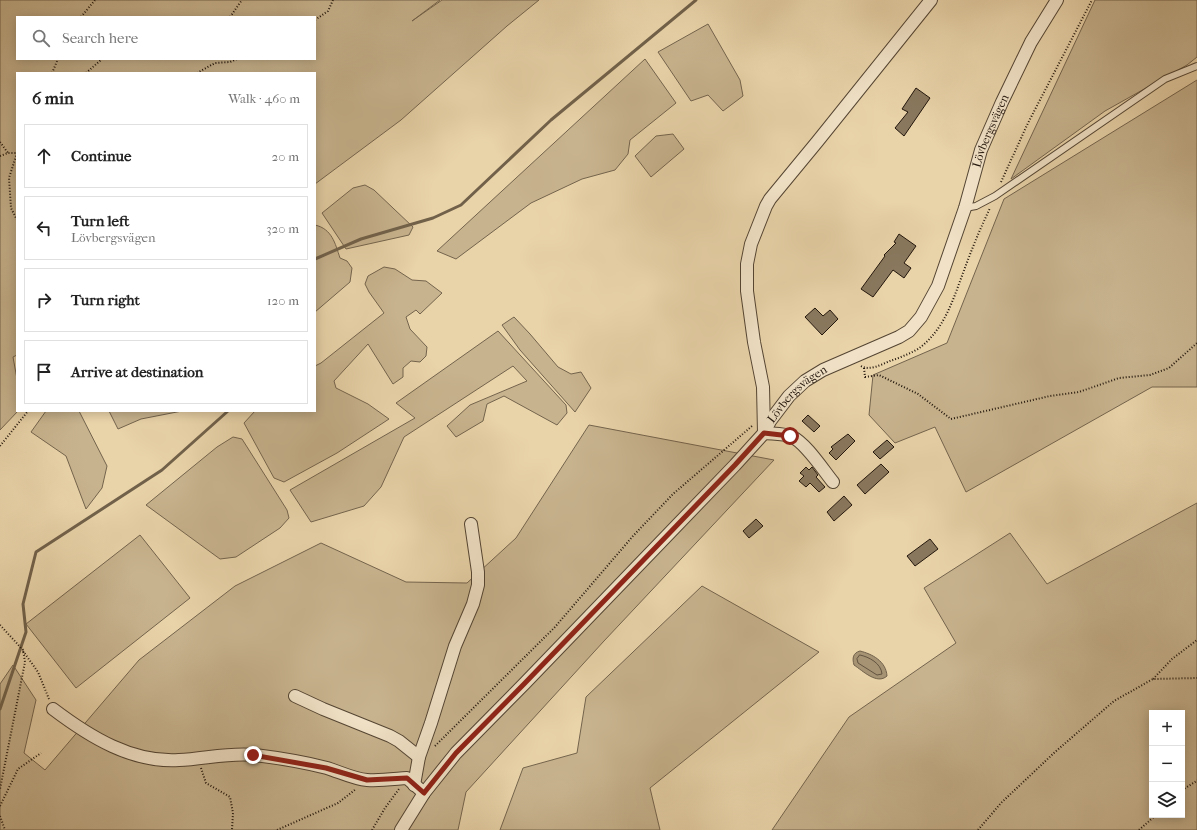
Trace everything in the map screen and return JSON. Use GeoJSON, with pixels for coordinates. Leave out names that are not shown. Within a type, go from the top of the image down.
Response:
{"type":"FeatureCollection","features":[{"type":"Feature","properties":{"kind":"street"},"geometry":{"type":"LineString","coordinates":[[833,482],[815,459],[793,437],[764,433],[762,386],[747,291],[747,264],[751,244],[770,199],[931,0]]}},
{"type":"Feature","properties":{"kind":"street","name":"Lövbergsvägen"},"geometry":{"type":"LineString","coordinates":[[401,830],[424,793],[456,753],[552,656],[735,465],[764,433],[770,421],[789,396],[805,381],[823,370],[899,337],[914,325],[926,310],[938,286],[965,208],[982,150],[1002,102],[1031,42],[1056,0]]}},
{"type":"Feature","properties":{"kind":"street"},"geometry":{"type":"LineString","coordinates":[[410,782],[455,646],[476,590],[478,572],[471,524]]}},
{"type":"Feature","properties":{"kind":"street"},"geometry":{"type":"LineString","coordinates":[[295,696],[390,736],[399,741],[419,757]]}},
{"type":"Feature","properties":{"kind":"street"},"geometry":{"type":"LineString","coordinates":[[53,708],[75,725],[97,739],[116,748],[155,760],[174,760],[226,755],[253,755],[312,765],[368,780],[410,782],[424,793]]}},
{"type":"Feature","properties":{"kind":"lane"},"geometry":{"type":"LineString","coordinates":[[965,208],[976,206],[995,196],[1165,79],[1197,66]]}},
{"type":"Feature","properties":{"kind":"path"},"geometry":{"type":"LineString","coordinates":[[82,16],[95,0]]}},
{"type":"Feature","properties":{"kind":"path"},"geometry":{"type":"LineString","coordinates":[[231,16],[242,0]]}},
{"type":"Feature","properties":{"kind":"path"},"geometry":{"type":"LineString","coordinates":[[316,19],[328,11],[333,0]]}},
{"type":"Feature","properties":{"kind":"path"},"geometry":{"type":"LineString","coordinates":[[958,287],[995,196],[1028,123],[1092,0]]}},
{"type":"Feature","properties":{"kind":"path"},"geometry":{"type":"LineString","coordinates":[[52,72],[58,60]]}},
{"type":"Feature","properties":{"kind":"path"},"geometry":{"type":"LineString","coordinates":[[87,72],[101,60]]}},
{"type":"Feature","properties":{"kind":"path"},"geometry":{"type":"LineString","coordinates":[[200,72],[215,63],[230,62],[235,60]]}},
{"type":"Feature","properties":{"kind":"path"},"geometry":{"type":"LineString","coordinates":[[0,142],[8,153]]}},
{"type":"Feature","properties":{"kind":"path"},"geometry":{"type":"LineString","coordinates":[[0,156],[8,153],[16,153]]}},
{"type":"Feature","properties":{"kind":"path"},"geometry":{"type":"LineString","coordinates":[[16,156],[9,178],[11,208],[16,218]]}},
{"type":"Feature","properties":{"kind":"path"},"geometry":{"type":"LineString","coordinates":[[864,368],[865,377],[879,375],[918,394],[950,419],[1050,396],[1079,392],[1119,378],[1150,375],[1169,368],[1197,343]]}},
{"type":"Feature","properties":{"kind":"path"},"geometry":{"type":"LineString","coordinates":[[0,446],[27,412]]}},
{"type":"Feature","properties":{"kind":"path"},"geometry":{"type":"LineString","coordinates":[[432,748],[502,677],[555,627],[633,536],[673,494],[763,417]]}},
{"type":"Feature","properties":{"kind":"path"},"geometry":{"type":"LineString","coordinates":[[0,625],[23,650],[38,672],[53,708]]}},
{"type":"Feature","properties":{"kind":"path"},"geometry":{"type":"LineString","coordinates":[[978,830],[1001,803],[1055,752],[1114,701],[1153,679],[1172,659],[1197,640]]}},
{"type":"Feature","properties":{"kind":"path"},"geometry":{"type":"LineString","coordinates":[[0,789],[25,662],[23,650]]}},
{"type":"Feature","properties":{"kind":"path"},"geometry":{"type":"LineString","coordinates":[[1153,679],[1197,678]]}},
{"type":"Feature","properties":{"kind":"path"},"geometry":{"type":"LineString","coordinates":[[0,806],[18,769],[41,753]]}},
{"type":"Feature","properties":{"kind":"path"},"geometry":{"type":"LineString","coordinates":[[197,758],[206,784],[230,797],[233,813],[232,830]]}},
{"type":"Feature","properties":{"kind":"path"},"geometry":{"type":"LineString","coordinates":[[277,830],[338,803],[368,780]]}},
{"type":"Feature","properties":{"kind":"path"},"geometry":{"type":"LineString","coordinates":[[1185,788],[1197,780]]}},
{"type":"Feature","properties":{"kind":"path"},"geometry":{"type":"LineString","coordinates":[[372,830],[385,808],[410,782]]}},
{"type":"Feature","properties":{"kind":"path"},"geometry":{"type":"LineString","coordinates":[[0,816],[5,830]]}},
{"type":"Feature","properties":{"kind":"path"},"geometry":{"type":"LineString","coordinates":[[1139,830],[1153,818]]}},
{"type":"Feature","properties":{"kind":"shaded area"},"geometry":{"type":"Polygon","coordinates":[[[0,0],[440,0],[412,21],[442,0],[539,0],[507,26],[401,120],[316,183],[316,72],[16,72],[16,356],[13,357],[16,374],[17,412],[0,430],[0,0]]]}},
{"type":"Feature","properties":{"kind":"shaded area"},"geometry":{"type":"Polygon","coordinates":[[[1095,0],[1197,0],[1197,57],[1187,65],[1105,111],[1011,179],[1095,0]]]}},
{"type":"Feature","properties":{"kind":"shaded area"},"geometry":{"type":"Polygon","coordinates":[[[708,24],[740,80],[743,96],[723,111],[708,95],[691,101],[658,52],[708,24]]]}},
{"type":"Feature","properties":{"kind":"shaded area"},"geometry":{"type":"Polygon","coordinates":[[[645,59],[676,103],[630,140],[628,154],[615,170],[582,179],[531,203],[456,259],[437,251],[645,59]]]}},
{"type":"Feature","properties":{"kind":"shaded area"},"geometry":{"type":"Polygon","coordinates":[[[1197,80],[1197,387],[1152,387],[966,492],[935,427],[895,443],[869,415],[873,375],[947,343],[1004,199],[1197,80]]]}},
{"type":"Feature","properties":{"kind":"shaded area"},"geometry":{"type":"Polygon","coordinates":[[[673,134],[684,149],[651,177],[635,156],[656,136],[673,134]]]}},
{"type":"Feature","properties":{"kind":"shaded area"},"geometry":{"type":"Polygon","coordinates":[[[365,185],[374,190],[413,227],[409,235],[346,249],[322,213],[353,188],[365,185]]]}},
{"type":"Feature","properties":{"kind":"shaded area"},"geometry":{"type":"Polygon","coordinates":[[[316,225],[329,233],[340,258],[347,261],[352,268],[350,282],[316,311],[316,225]]]}},
{"type":"Feature","properties":{"kind":"shaded area"},"geometry":{"type":"Polygon","coordinates":[[[384,267],[395,269],[412,280],[426,281],[442,293],[420,314],[416,310],[406,317],[410,329],[427,347],[426,356],[420,362],[411,361],[403,368],[403,377],[393,384],[368,344],[334,381],[336,388],[368,404],[389,419],[337,453],[284,482],[274,478],[244,423],[254,412],[316,412],[316,366],[384,313],[365,284],[368,276],[384,267]]]}},
{"type":"Feature","properties":{"kind":"shaded area"},"geometry":{"type":"Polygon","coordinates":[[[514,317],[558,367],[571,374],[581,372],[591,388],[575,412],[520,350],[502,325],[514,317]]]}},
{"type":"Feature","properties":{"kind":"shaded area"},"geometry":{"type":"Polygon","coordinates":[[[498,331],[566,405],[567,413],[557,425],[504,396],[487,404],[483,421],[456,437],[447,426],[470,405],[527,381],[513,366],[404,437],[381,487],[364,506],[311,522],[290,490],[415,418],[396,403],[498,331]]]}},
{"type":"Feature","properties":{"kind":"shaded area"},"geometry":{"type":"Polygon","coordinates":[[[45,412],[80,412],[107,466],[102,488],[86,509],[66,456],[31,432],[45,412]]]}},
{"type":"Feature","properties":{"kind":"shaded area"},"geometry":{"type":"Polygon","coordinates":[[[110,412],[177,412],[141,419],[118,429],[110,412]]]}},
{"type":"Feature","properties":{"kind":"shaded area"},"geometry":{"type":"Polygon","coordinates":[[[589,425],[774,460],[604,641],[466,792],[458,830],[0,830],[0,684],[13,665],[36,700],[24,753],[45,770],[139,660],[235,586],[321,543],[406,582],[467,583],[516,538],[589,425]]]}},
{"type":"Feature","properties":{"kind":"shaded area"},"geometry":{"type":"Polygon","coordinates":[[[233,437],[242,439],[287,510],[289,518],[280,528],[236,557],[220,559],[146,505],[217,447],[233,437]]]}},
{"type":"Feature","properties":{"kind":"shaded area"},"geometry":{"type":"Polygon","coordinates":[[[1197,503],[1197,830],[772,830],[849,717],[956,643],[924,588],[1010,533],[1047,584],[1197,503]]]}},
{"type":"Feature","properties":{"kind":"shaded area"},"geometry":{"type":"Polygon","coordinates":[[[140,535],[190,598],[76,688],[26,624],[140,535]]]}},
{"type":"Feature","properties":{"kind":"shaded area"},"geometry":{"type":"Polygon","coordinates":[[[702,586],[819,652],[650,788],[660,830],[500,830],[523,768],[577,753],[586,697],[702,586]]]}},
{"type":"Feature","properties":{"kind":"water"},"geometry":{"type":"Polygon","coordinates":[[[860,651],[878,659],[884,666],[887,676],[879,679],[875,678],[854,665],[854,656],[860,651]]]}},
{"type":"Feature","properties":{"kind":"building"},"geometry":{"type":"Polygon","coordinates":[[[916,88],[930,98],[904,136],[895,128],[908,112],[902,109],[916,88]]]}},
{"type":"Feature","properties":{"kind":"building"},"geometry":{"type":"Polygon","coordinates":[[[899,234],[916,246],[904,263],[911,268],[904,278],[893,270],[873,297],[861,289],[885,256],[884,255],[896,243],[894,242],[899,234]]]}},
{"type":"Feature","properties":{"kind":"building"},"geometry":{"type":"Polygon","coordinates":[[[815,308],[823,316],[830,310],[838,319],[822,335],[805,317],[815,308]]]}},
{"type":"Feature","properties":{"kind":"building"},"geometry":{"type":"Polygon","coordinates":[[[808,415],[820,426],[814,432],[802,421],[808,415]]]}},
{"type":"Feature","properties":{"kind":"building"},"geometry":{"type":"Polygon","coordinates":[[[848,434],[855,441],[836,460],[829,453],[833,449],[831,447],[848,434]]]}},
{"type":"Feature","properties":{"kind":"building"},"geometry":{"type":"Polygon","coordinates":[[[887,440],[894,447],[880,459],[873,452],[887,440]]]}},
{"type":"Feature","properties":{"kind":"building"},"geometry":{"type":"Polygon","coordinates":[[[881,464],[889,472],[865,494],[857,485],[881,464]]]}},
{"type":"Feature","properties":{"kind":"building"},"geometry":{"type":"Polygon","coordinates":[[[806,467],[809,470],[812,467],[818,475],[816,477],[825,487],[819,492],[810,483],[806,487],[799,481],[804,476],[800,473],[806,467]]]}},
{"type":"Feature","properties":{"kind":"building"},"geometry":{"type":"Polygon","coordinates":[[[844,496],[852,505],[834,521],[827,512],[844,496]]]}},
{"type":"Feature","properties":{"kind":"building"},"geometry":{"type":"Polygon","coordinates":[[[756,519],[763,526],[749,538],[743,531],[756,519]]]}},
{"type":"Feature","properties":{"kind":"building"},"geometry":{"type":"Polygon","coordinates":[[[930,539],[938,549],[915,566],[907,556],[930,539]]]}},
{"type":"Feature","properties":{"kind":"waterway"},"geometry":{"type":"LineString","coordinates":[[316,259],[361,239],[433,218],[461,205],[551,120],[696,0]]}},
{"type":"Feature","properties":{"kind":"waterway"},"geometry":{"type":"LineString","coordinates":[[0,709],[26,632],[23,604],[36,552],[162,470],[227,412]]}},
{"type":"Feature","properties":{"kind":"route"},"geometry":{"type":"LineString","coordinates":[[253,755],[305,763],[360,779],[407,778],[424,793],[442,768],[456,753],[552,656],[764,433],[790,436]]}}]}
